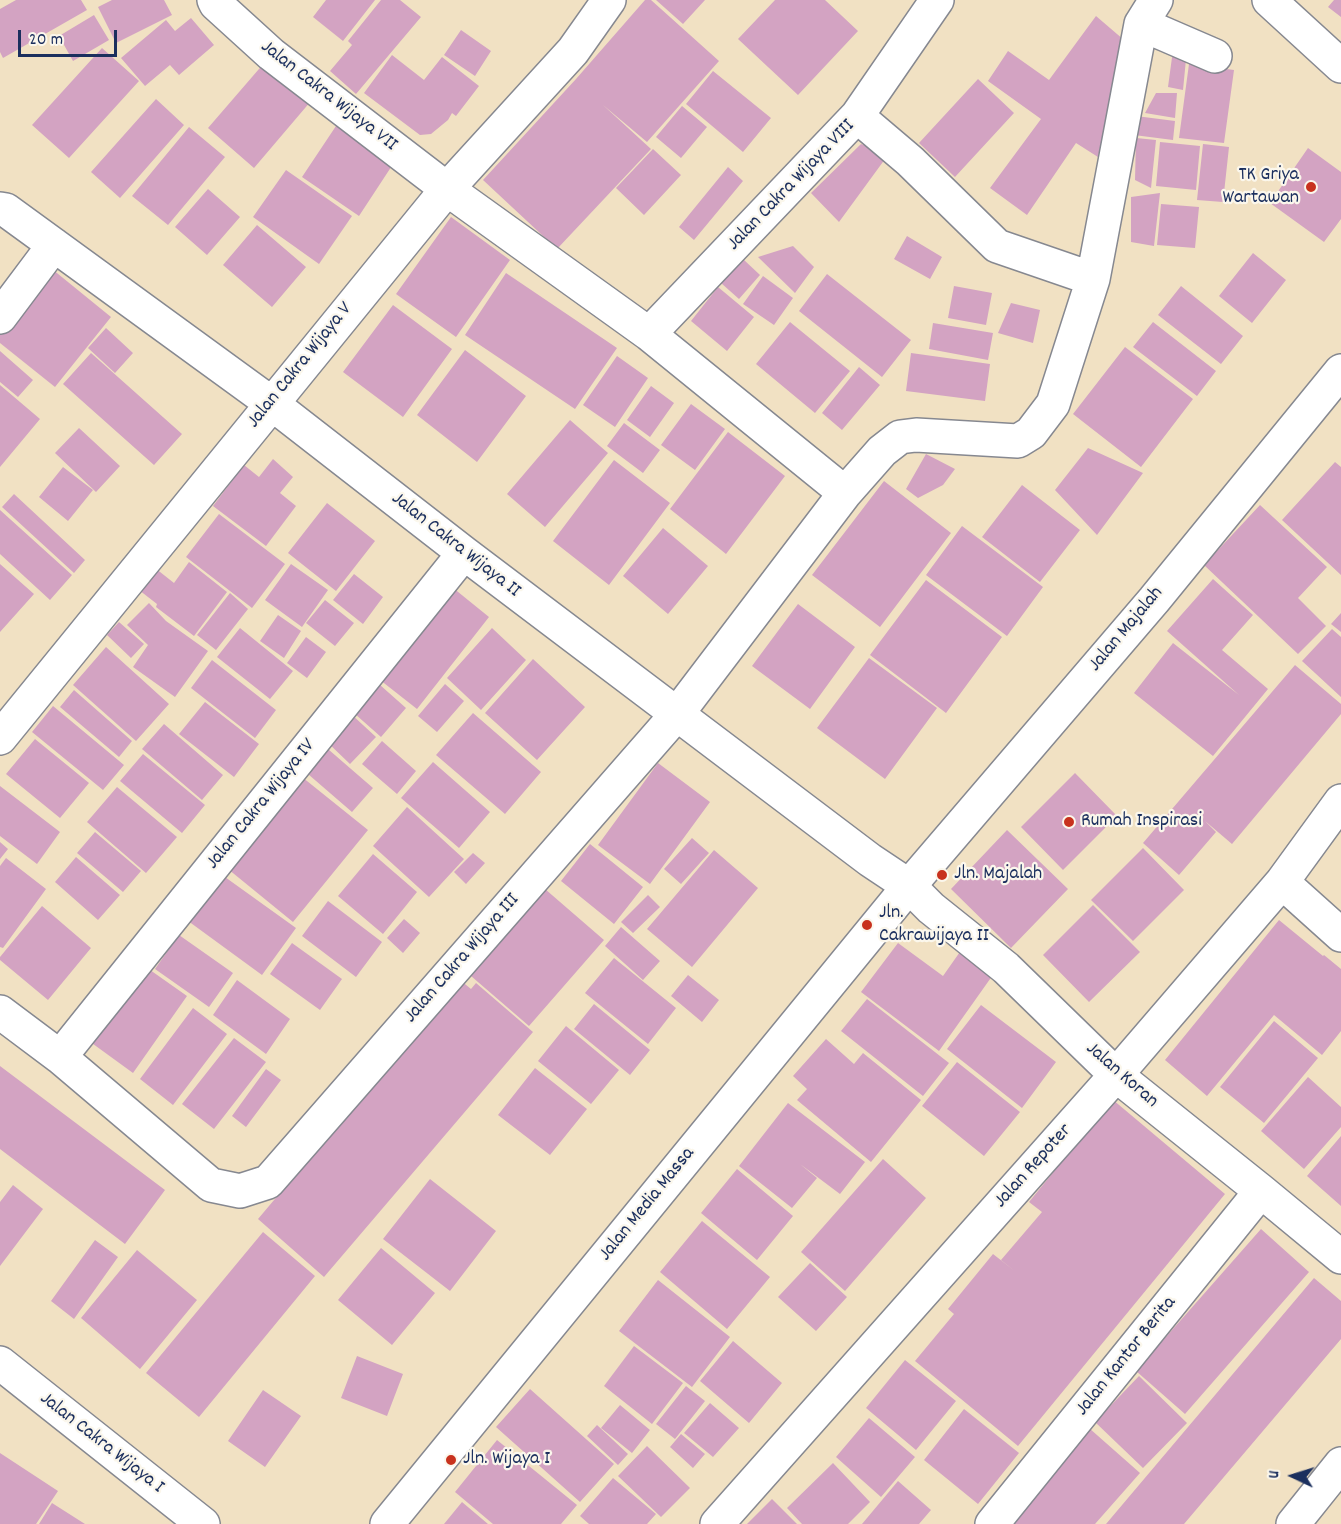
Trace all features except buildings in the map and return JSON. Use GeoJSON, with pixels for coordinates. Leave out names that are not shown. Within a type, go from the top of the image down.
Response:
{"type":"FeatureCollection","features":[{"type":"Feature","properties":{"kind":"street","name":"Jalan Cakra Wijaya VII"},"geometry":{"type":"LineString","coordinates":[[214,0],[271,54],[447,189]]}},
{"type":"Feature","properties":{"kind":"street","name":"Jalan Cakra Wijaya V"},"geometry":{"type":"LineString","coordinates":[[0,738],[447,189],[573,51],[609,0]]}},
{"type":"Feature","properties":{"kind":"street"},"geometry":{"type":"LineString","coordinates":[[857,116],[937,0]]}},
{"type":"Feature","properties":{"kind":"street"},"geometry":{"type":"LineString","coordinates":[[1269,0],[1341,66]]}},
{"type":"Feature","properties":{"kind":"street"},"geometry":{"type":"LineString","coordinates":[[677,714],[845,493],[882,451],[900,437],[916,435],[1018,441],[1030,433],[1053,404],[1093,279],[1149,12],[1215,56]]}},
{"type":"Feature","properties":{"kind":"street","name":"Jalan Cakra Wijaya VIII"},"geometry":{"type":"LineString","coordinates":[[649,334],[857,116],[910,161],[997,246],[1093,279]]}},
{"type":"Feature","properties":{"kind":"street"},"geometry":{"type":"LineString","coordinates":[[447,189],[649,334],[845,493]]}},
{"type":"Feature","properties":{"kind":"street","name":"Jalan Cakra Wijaya II"},"geometry":{"type":"LineString","coordinates":[[2,205],[271,403],[464,554],[870,860],[909,886]]}},
{"type":"Feature","properties":{"kind":"street"},"geometry":{"type":"LineString","coordinates":[[0,317],[54,245]]}},
{"type":"Feature","properties":{"kind":"street","name":"Jalan Majalah"},"geometry":{"type":"LineString","coordinates":[[909,886],[1154,600],[1341,371]]}},
{"type":"Feature","properties":{"kind":"street","name":"Jalan Cakra Wijaya IV"},"geometry":{"type":"LineString","coordinates":[[60,1058],[464,554]]}},
{"type":"Feature","properties":{"kind":"street","name":"Jalan Cakra Wijaya III"},"geometry":{"type":"LineString","coordinates":[[60,1058],[211,1185],[240,1191],[268,1182],[677,714]]}},
{"type":"Feature","properties":{"kind":"street","name":"Jalan Repoter"},"geometry":{"type":"LineString","coordinates":[[717,1524],[1116,1075],[1282,882],[1341,801]]}},
{"type":"Feature","properties":{"kind":"street"},"geometry":{"type":"LineString","coordinates":[[1282,882],[1341,935]]}},
{"type":"Feature","properties":{"kind":"street","name":"Jalan Koran"},"geometry":{"type":"LineString","coordinates":[[909,886],[931,908],[1006,968],[1116,1075],[1341,1257]]}},
{"type":"Feature","properties":{"kind":"street","name":"Jalan Media Massa"},"geometry":{"type":"LineString","coordinates":[[387,1524],[909,886]]}},
{"type":"Feature","properties":{"kind":"street"},"geometry":{"type":"LineString","coordinates":[[0,1011],[60,1058]]}},
{"type":"Feature","properties":{"kind":"street","name":"Jalan Kantor Berita"},"geometry":{"type":"LineString","coordinates":[[992,1524],[1262,1191]]}},
{"type":"Feature","properties":{"kind":"street","name":"Jalan Cakra Wijaya I"},"geometry":{"type":"LineString","coordinates":[[0,1363],[203,1524]]}},
{"type":"Feature","properties":{"kind":"street"},"geometry":{"type":"LineString","coordinates":[[1300,1522],[1341,1464]]}},
{"type":"Feature","properties":{"kind":"place","name":"TK Griya Wartawan"},"geometry":{"type":"Point","coordinates":[1311,187]}},
{"type":"Feature","properties":{"kind":"place","name":"Rumah Inspirasi"},"geometry":{"type":"Point","coordinates":[1069,822]}},
{"type":"Feature","properties":{"kind":"place","name":"Jln. Majalah"},"geometry":{"type":"Point","coordinates":[942,875]}},
{"type":"Feature","properties":{"kind":"place","name":"Jln. Cakrawijaya II"},"geometry":{"type":"Point","coordinates":[867,925]}},
{"type":"Feature","properties":{"kind":"place","name":"Jln. Wijaya I"},"geometry":{"type":"Point","coordinates":[451,1460]}}]}
